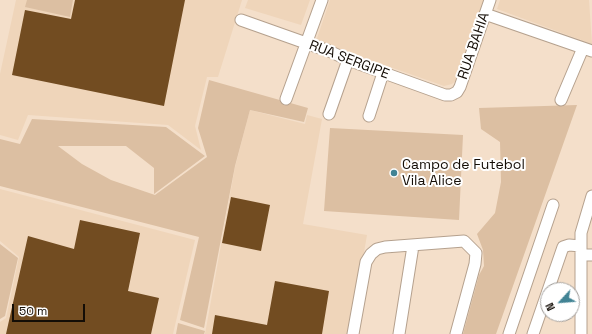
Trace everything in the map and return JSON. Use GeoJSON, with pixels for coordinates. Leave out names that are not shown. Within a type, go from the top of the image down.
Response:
{"type":"FeatureCollection","features":[{"type":"Feature","properties":{"kind":"street"},"geometry":{"type":"LineString","coordinates":[[286,98],[322,0]]}},
{"type":"Feature","properties":{"kind":"street","name":"RUA BAHIA"},"geometry":{"type":"LineString","coordinates":[[457,92],[490,0]]}},
{"type":"Feature","properties":{"kind":"street"},"geometry":{"type":"LineString","coordinates":[[485,14],[587,50],[561,100]]}},
{"type":"Feature","properties":{"kind":"street","name":"RUA SERGIPE"},"geometry":{"type":"LineString","coordinates":[[241,20],[306,44],[327,50],[382,73],[445,95],[451,95],[457,92]]}},
{"type":"Feature","properties":{"kind":"street"},"geometry":{"type":"LineString","coordinates":[[329,114],[348,60]]}},
{"type":"Feature","properties":{"kind":"street"},"geometry":{"type":"LineString","coordinates":[[369,116],[382,73]]}},
{"type":"Feature","properties":{"kind":"street"},"geometry":{"type":"LineString","coordinates":[[581,334],[585,252],[581,233],[592,196]]}},
{"type":"Feature","properties":{"kind":"street"},"geometry":{"type":"LineString","coordinates":[[509,334],[553,205]]}},
{"type":"Feature","properties":{"kind":"street"},"geometry":{"type":"LineString","coordinates":[[353,334],[366,262],[371,254],[377,249],[385,247],[464,241],[476,253],[475,264],[456,334]]}},
{"type":"Feature","properties":{"kind":"street"},"geometry":{"type":"LineString","coordinates":[[533,334],[563,247],[569,245],[585,252]]}},
{"type":"Feature","properties":{"kind":"street"},"geometry":{"type":"LineString","coordinates":[[399,334],[413,246]]}},
{"type":"Feature","properties":{"kind":"shaded area"},"geometry":{"type":"Polygon","coordinates":[[[16,0],[242,0],[218,77],[207,77],[195,126],[201,150],[168,125],[28,115],[18,140],[0,135],[0,74],[16,0]]]}},
{"type":"Feature","properties":{"kind":"shaded area"},"geometry":{"type":"Polygon","coordinates":[[[27,0],[73,0],[70,17],[25,7],[27,0]]]}},
{"type":"Feature","properties":{"kind":"shaded area"},"geometry":{"type":"Polygon","coordinates":[[[248,0],[310,0],[301,25],[245,8],[248,0]]]}},
{"type":"Feature","properties":{"kind":"shaded area"},"geometry":{"type":"Polygon","coordinates":[[[330,0],[486,0],[458,79],[452,84],[444,86],[316,41],[330,0]]]}},
{"type":"Feature","properties":{"kind":"shaded area"},"geometry":{"type":"Polygon","coordinates":[[[500,0],[589,0],[592,44],[497,9],[500,0]]]}},
{"type":"Feature","properties":{"kind":"shaded area"},"geometry":{"type":"Polygon","coordinates":[[[209,80],[308,108],[304,122],[250,110],[235,166],[204,328],[180,320],[199,237],[0,186],[0,139],[20,144],[32,119],[166,127],[205,156],[154,194],[154,168],[126,146],[58,146],[82,164],[111,180],[155,195],[207,157],[198,128],[209,80]]]}},
{"type":"Feature","properties":{"kind":"shaded area"},"geometry":{"type":"Polygon","coordinates":[[[577,105],[496,334],[463,334],[479,275],[484,266],[483,250],[477,234],[495,213],[501,182],[500,142],[481,129],[479,108],[577,105]]]}},
{"type":"Feature","properties":{"kind":"shaded area"},"geometry":{"type":"Polygon","coordinates":[[[250,110],[305,124],[307,115],[322,119],[303,224],[367,235],[350,334],[205,334],[235,167],[250,110]]]}},
{"type":"Feature","properties":{"kind":"shaded area","name":"Campo de Futebol Vila Alice"},"geometry":{"type":"Polygon","coordinates":[[[330,128],[463,135],[459,220],[324,211],[330,128]]]}},
{"type":"Feature","properties":{"kind":"shaded area"},"geometry":{"type":"Polygon","coordinates":[[[0,189],[195,240],[173,334],[0,334],[0,322],[6,318],[19,257],[0,241],[0,189]]]}},
{"type":"Feature","properties":{"kind":"shaded area"},"geometry":{"type":"Polygon","coordinates":[[[0,244],[18,258],[5,316],[0,319],[0,244]]]}},
{"type":"Feature","properties":{"kind":"shaded area"},"geometry":{"type":"Polygon","coordinates":[[[178,323],[205,331],[204,334],[176,334],[178,323]]]}},
{"type":"Feature","properties":{"kind":"building"},"geometry":{"type":"Polygon","coordinates":[[[75,0],[185,0],[164,106],[12,75],[25,10],[71,19],[75,0]]]}},
{"type":"Feature","properties":{"kind":"building"},"geometry":{"type":"Polygon","coordinates":[[[231,197],[270,205],[261,251],[222,243],[231,197]]]}},
{"type":"Feature","properties":{"kind":"building"},"geometry":{"type":"Polygon","coordinates":[[[80,220],[140,233],[128,291],[159,298],[151,334],[6,334],[28,236],[74,249],[80,220]]]}},
{"type":"Feature","properties":{"kind":"building"},"geometry":{"type":"Polygon","coordinates":[[[275,281],[329,291],[322,334],[212,334],[215,315],[267,325],[275,281]]]}},
{"type":"Feature","properties":{"kind":"place","name":"Campo de Futebol Vila Alice"},"geometry":{"type":"Point","coordinates":[394,173]}}]}
